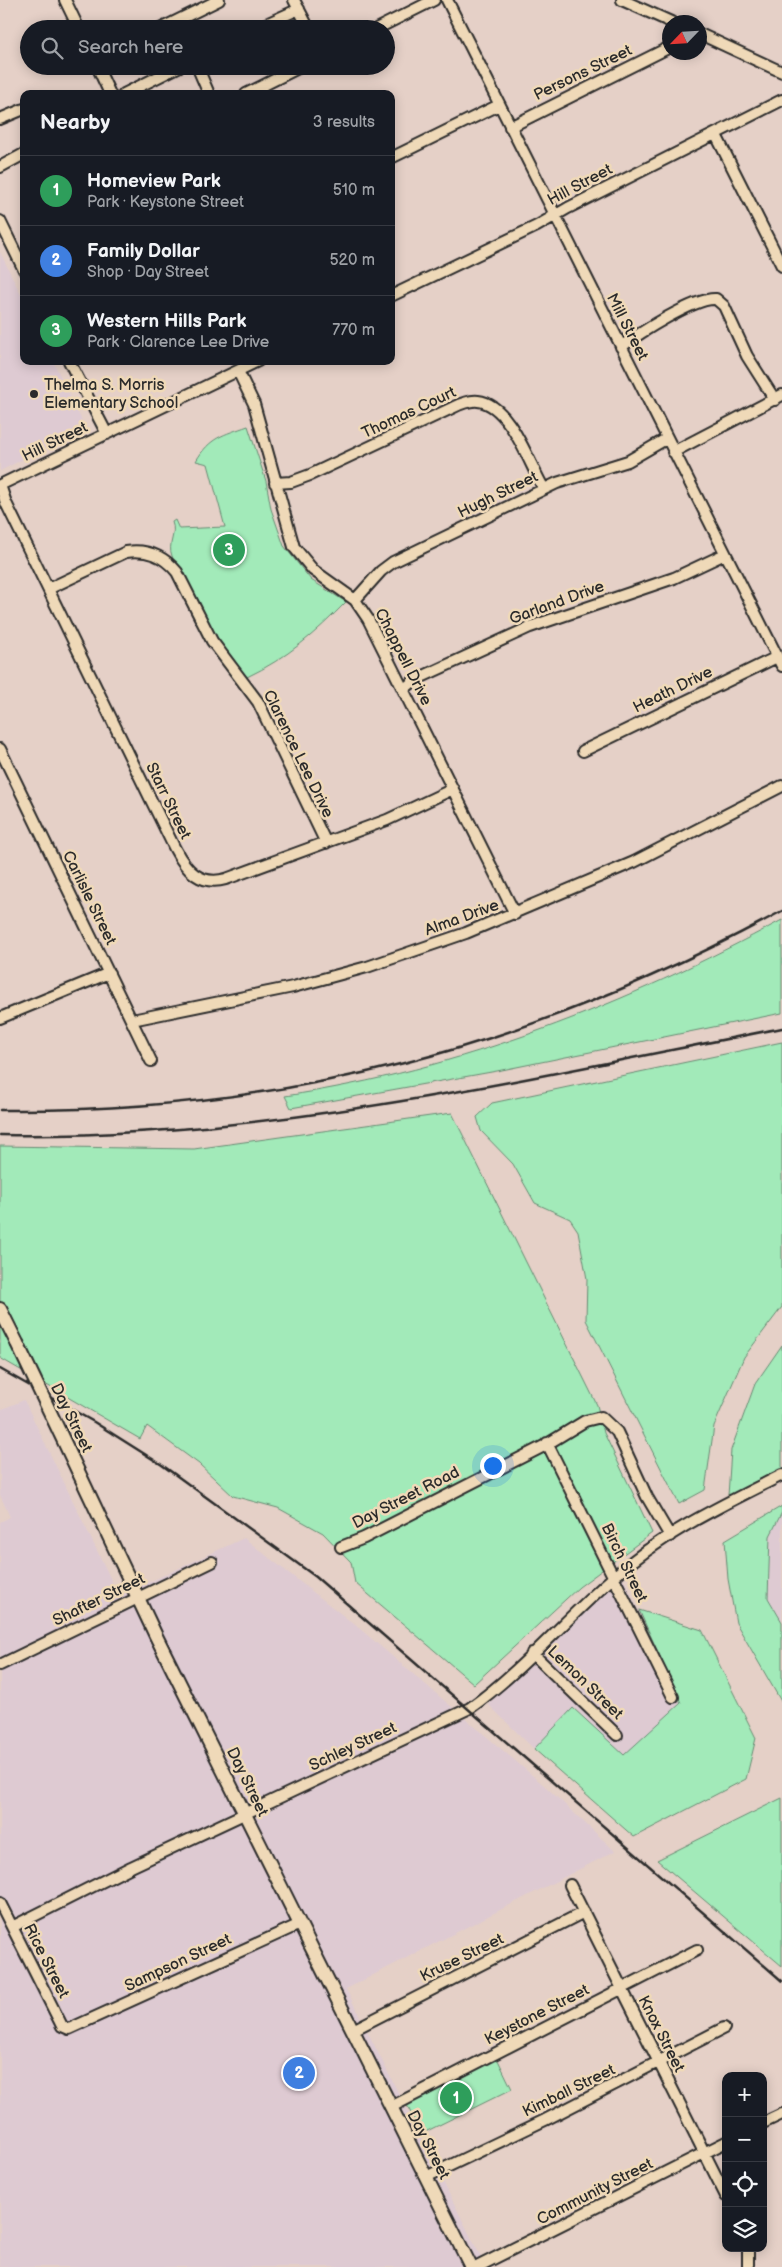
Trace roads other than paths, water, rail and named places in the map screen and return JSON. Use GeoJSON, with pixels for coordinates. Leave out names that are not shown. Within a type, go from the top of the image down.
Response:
{"type":"FeatureCollection","features":[{"type":"Feature","properties":{"kind":"main road","name":"Day Street"},"geometry":{"type":"LineString","coordinates":[[0,1309],[244,1813],[471,2267]]}},
{"type":"Feature","properties":{"kind":"street"},"geometry":{"type":"LineString","coordinates":[[65,0],[75,20]]}},
{"type":"Feature","properties":{"kind":"street"},"geometry":{"type":"LineString","coordinates":[[185,20],[219,0]]}},
{"type":"Feature","properties":{"kind":"street"},"geometry":{"type":"LineString","coordinates":[[394,20],[434,0]]}},
{"type":"Feature","properties":{"kind":"street","name":"Mill Street"},"geometry":{"type":"LineString","coordinates":[[447,0],[780,662]]}},
{"type":"Feature","properties":{"kind":"street"},"geometry":{"type":"LineString","coordinates":[[622,0],[662,18]]}},
{"type":"Feature","properties":{"kind":"street"},"geometry":{"type":"LineString","coordinates":[[270,20],[297,5],[304,20]]}},
{"type":"Feature","properties":{"kind":"street"},"geometry":{"type":"LineString","coordinates":[[707,37],[782,72]]}},
{"type":"Feature","properties":{"kind":"street","name":"Persons Street"},"geometry":{"type":"LineString","coordinates":[[510,127],[662,51]]}},
{"type":"Feature","properties":{"kind":"street"},"geometry":{"type":"LineString","coordinates":[[101,75],[108,90]]}},
{"type":"Feature","properties":{"kind":"street"},"geometry":{"type":"LineString","coordinates":[[132,90],[162,75]]}},
{"type":"Feature","properties":{"kind":"street"},"geometry":{"type":"LineString","coordinates":[[200,75],[208,90]]}},
{"type":"Feature","properties":{"kind":"street"},"geometry":{"type":"LineString","coordinates":[[254,90],[284,75]]}},
{"type":"Feature","properties":{"kind":"street","name":"Hill Street"},"geometry":{"type":"LineString","coordinates":[[395,294],[716,135],[782,100]]}},
{"type":"Feature","properties":{"kind":"street"},"geometry":{"type":"LineString","coordinates":[[395,156],[500,105]]}},
{"type":"Feature","properties":{"kind":"street"},"geometry":{"type":"LineString","coordinates":[[0,119],[20,111]]}},
{"type":"Feature","properties":{"kind":"street"},"geometry":{"type":"LineString","coordinates":[[716,135],[782,266]]}},
{"type":"Feature","properties":{"kind":"street"},"geometry":{"type":"LineString","coordinates":[[0,167],[20,156]]}},
{"type":"Feature","properties":{"kind":"street"},"geometry":{"type":"LineString","coordinates":[[0,221],[20,257]]}},
{"type":"Feature","properties":{"kind":"street"},"geometry":{"type":"LineString","coordinates":[[620,347],[693,304],[710,298],[718,300],[724,306],[747,356],[779,398],[673,452]]}},
{"type":"Feature","properties":{"kind":"street"},"geometry":{"type":"LineString","coordinates":[[71,365],[107,434]]}},
{"type":"Feature","properties":{"kind":"street","name":"Hill Street"},"geometry":{"type":"LineString","coordinates":[[0,485],[250,365]]}},
{"type":"Feature","properties":{"kind":"street","name":"Chappell Drive"},"geometry":{"type":"LineString","coordinates":[[238,371],[254,404],[289,536],[299,555],[313,570],[354,600],[368,619],[515,914]]}},
{"type":"Feature","properties":{"kind":"street","name":"Thomas Court"},"geometry":{"type":"LineString","coordinates":[[275,483],[291,482],[310,475],[452,408],[478,401],[492,405],[504,415],[544,489]]}},
{"type":"Feature","properties":{"kind":"street","name":"Hugh Street"},"geometry":{"type":"LineString","coordinates":[[354,600],[368,583],[393,562],[544,489],[572,477],[628,461],[666,438]]}},
{"type":"Feature","properties":{"kind":"street","name":"Starr Street"},"geometry":{"type":"LineString","coordinates":[[0,485],[6,503],[175,849],[188,871],[201,878],[221,881],[387,820],[453,789]]}},
{"type":"Feature","properties":{"kind":"street","name":"Clarence Lee Drive"},"geometry":{"type":"LineString","coordinates":[[48,589],[126,552],[151,553],[170,564],[212,641],[258,702],[326,843]]}},
{"type":"Feature","properties":{"kind":"street","name":"Garland Drive"},"geometry":{"type":"LineString","coordinates":[[404,689],[415,680],[530,627],[674,578],[725,554]]}},
{"type":"Feature","properties":{"kind":"street","name":"Heath Drive"},"geometry":{"type":"LineString","coordinates":[[583,751],[780,662]]}},
{"type":"Feature","properties":{"kind":"street","name":"Carlisle Street"},"geometry":{"type":"LineString","coordinates":[[1,755],[151,1061]]}},
{"type":"Feature","properties":{"kind":"street","name":"Alma Drive"},"geometry":{"type":"LineString","coordinates":[[132,1020],[144,1016],[247,998],[336,976],[428,946],[515,914],[650,855],[782,786]]}},
{"type":"Feature","properties":{"kind":"street"},"geometry":{"type":"LineString","coordinates":[[0,1018],[109,973]]}},
{"type":"Feature","properties":{"kind":"street","name":"Day Street Road"},"geometry":{"type":"LineString","coordinates":[[341,1547],[364,1538],[547,1443],[585,1421],[601,1417],[617,1432],[647,1497],[669,1536]]}},
{"type":"Feature","properties":{"kind":"street","name":"Birch Street"},"geometry":{"type":"LineString","coordinates":[[547,1443],[673,1698]]}},
{"type":"Feature","properties":{"kind":"street"},"geometry":{"type":"LineString","coordinates":[[669,1536],[702,1516],[782,1475]]}},
{"type":"Feature","properties":{"kind":"street","name":"Schley Street"},"geometry":{"type":"LineString","coordinates":[[12,1927],[244,1813],[470,1708],[493,1691],[614,1576],[669,1536]]}},
{"type":"Feature","properties":{"kind":"street","name":"Shafter Street"},"geometry":{"type":"LineString","coordinates":[[0,1665],[212,1562]]}},
{"type":"Feature","properties":{"kind":"street","name":"Lemon Street"},"geometry":{"type":"LineString","coordinates":[[532,1653],[617,1735]]}},
{"type":"Feature","properties":{"kind":"street","name":"Knox Street"},"geometry":{"type":"LineString","coordinates":[[570,1885],[722,2188]]}},
{"type":"Feature","properties":{"kind":"street","name":"Rice Street"},"geometry":{"type":"LineString","coordinates":[[0,1903],[58,2020],[62,2026],[69,2029]]}},
{"type":"Feature","properties":{"kind":"street","name":"Kruse Street"},"geometry":{"type":"LineString","coordinates":[[352,2030],[584,1912]]}},
{"type":"Feature","properties":{"kind":"street","name":"Sampson Street"},"geometry":{"type":"LineString","coordinates":[[69,2029],[300,1924]]}},
{"type":"Feature","properties":{"kind":"street","name":"Keystone Street"},"geometry":{"type":"LineString","coordinates":[[391,2107],[697,1950]]}},
{"type":"Feature","properties":{"kind":"street","name":"Kimball Street"},"geometry":{"type":"LineString","coordinates":[[426,2177],[659,2063],[724,2028]]}},
{"type":"Feature","properties":{"kind":"street"},"geometry":{"type":"LineString","coordinates":[[767,2121],[782,2114]]}},
{"type":"Feature","properties":{"kind":"street","name":"Community Street"},"geometry":{"type":"LineString","coordinates":[[477,2267],[722,2144]]}},
{"type":"Feature","properties":{"kind":"street"},"geometry":{"type":"LineString","coordinates":[[748,2252],[748,2267]]}},
{"type":"Feature","properties":{"kind":"railway"},"geometry":{"type":"LineString","coordinates":[[0,1110],[106,1108],[208,1099],[307,1084],[404,1063],[500,1035],[594,1000],[688,959],[782,911]]}},
{"type":"Feature","properties":{"kind":"railway"},"geometry":{"type":"LineString","coordinates":[[0,1135],[100,1134],[198,1128],[296,1117],[491,1086],[782,1028]]}},
{"type":"Feature","properties":{"kind":"railway"},"geometry":{"type":"LineString","coordinates":[[0,1369],[94,1422],[162,1465],[316,1577],[782,1981]]}},
{"type":"Feature","properties":{"kind":"place","name":"Thelma S. Morris Elementary School"},"geometry":{"type":"Point","coordinates":[34,394]}},
{"type":"Feature","properties":{"kind":"place","name":"Western Hills Park"},"geometry":{"type":"Point","coordinates":[229,550]}},
{"type":"Feature","properties":{"kind":"place","name":"Family Dollar"},"geometry":{"type":"Point","coordinates":[299,2073]}},
{"type":"Feature","properties":{"kind":"place","name":"Homeview Park"},"geometry":{"type":"Point","coordinates":[456,2098]}}]}
